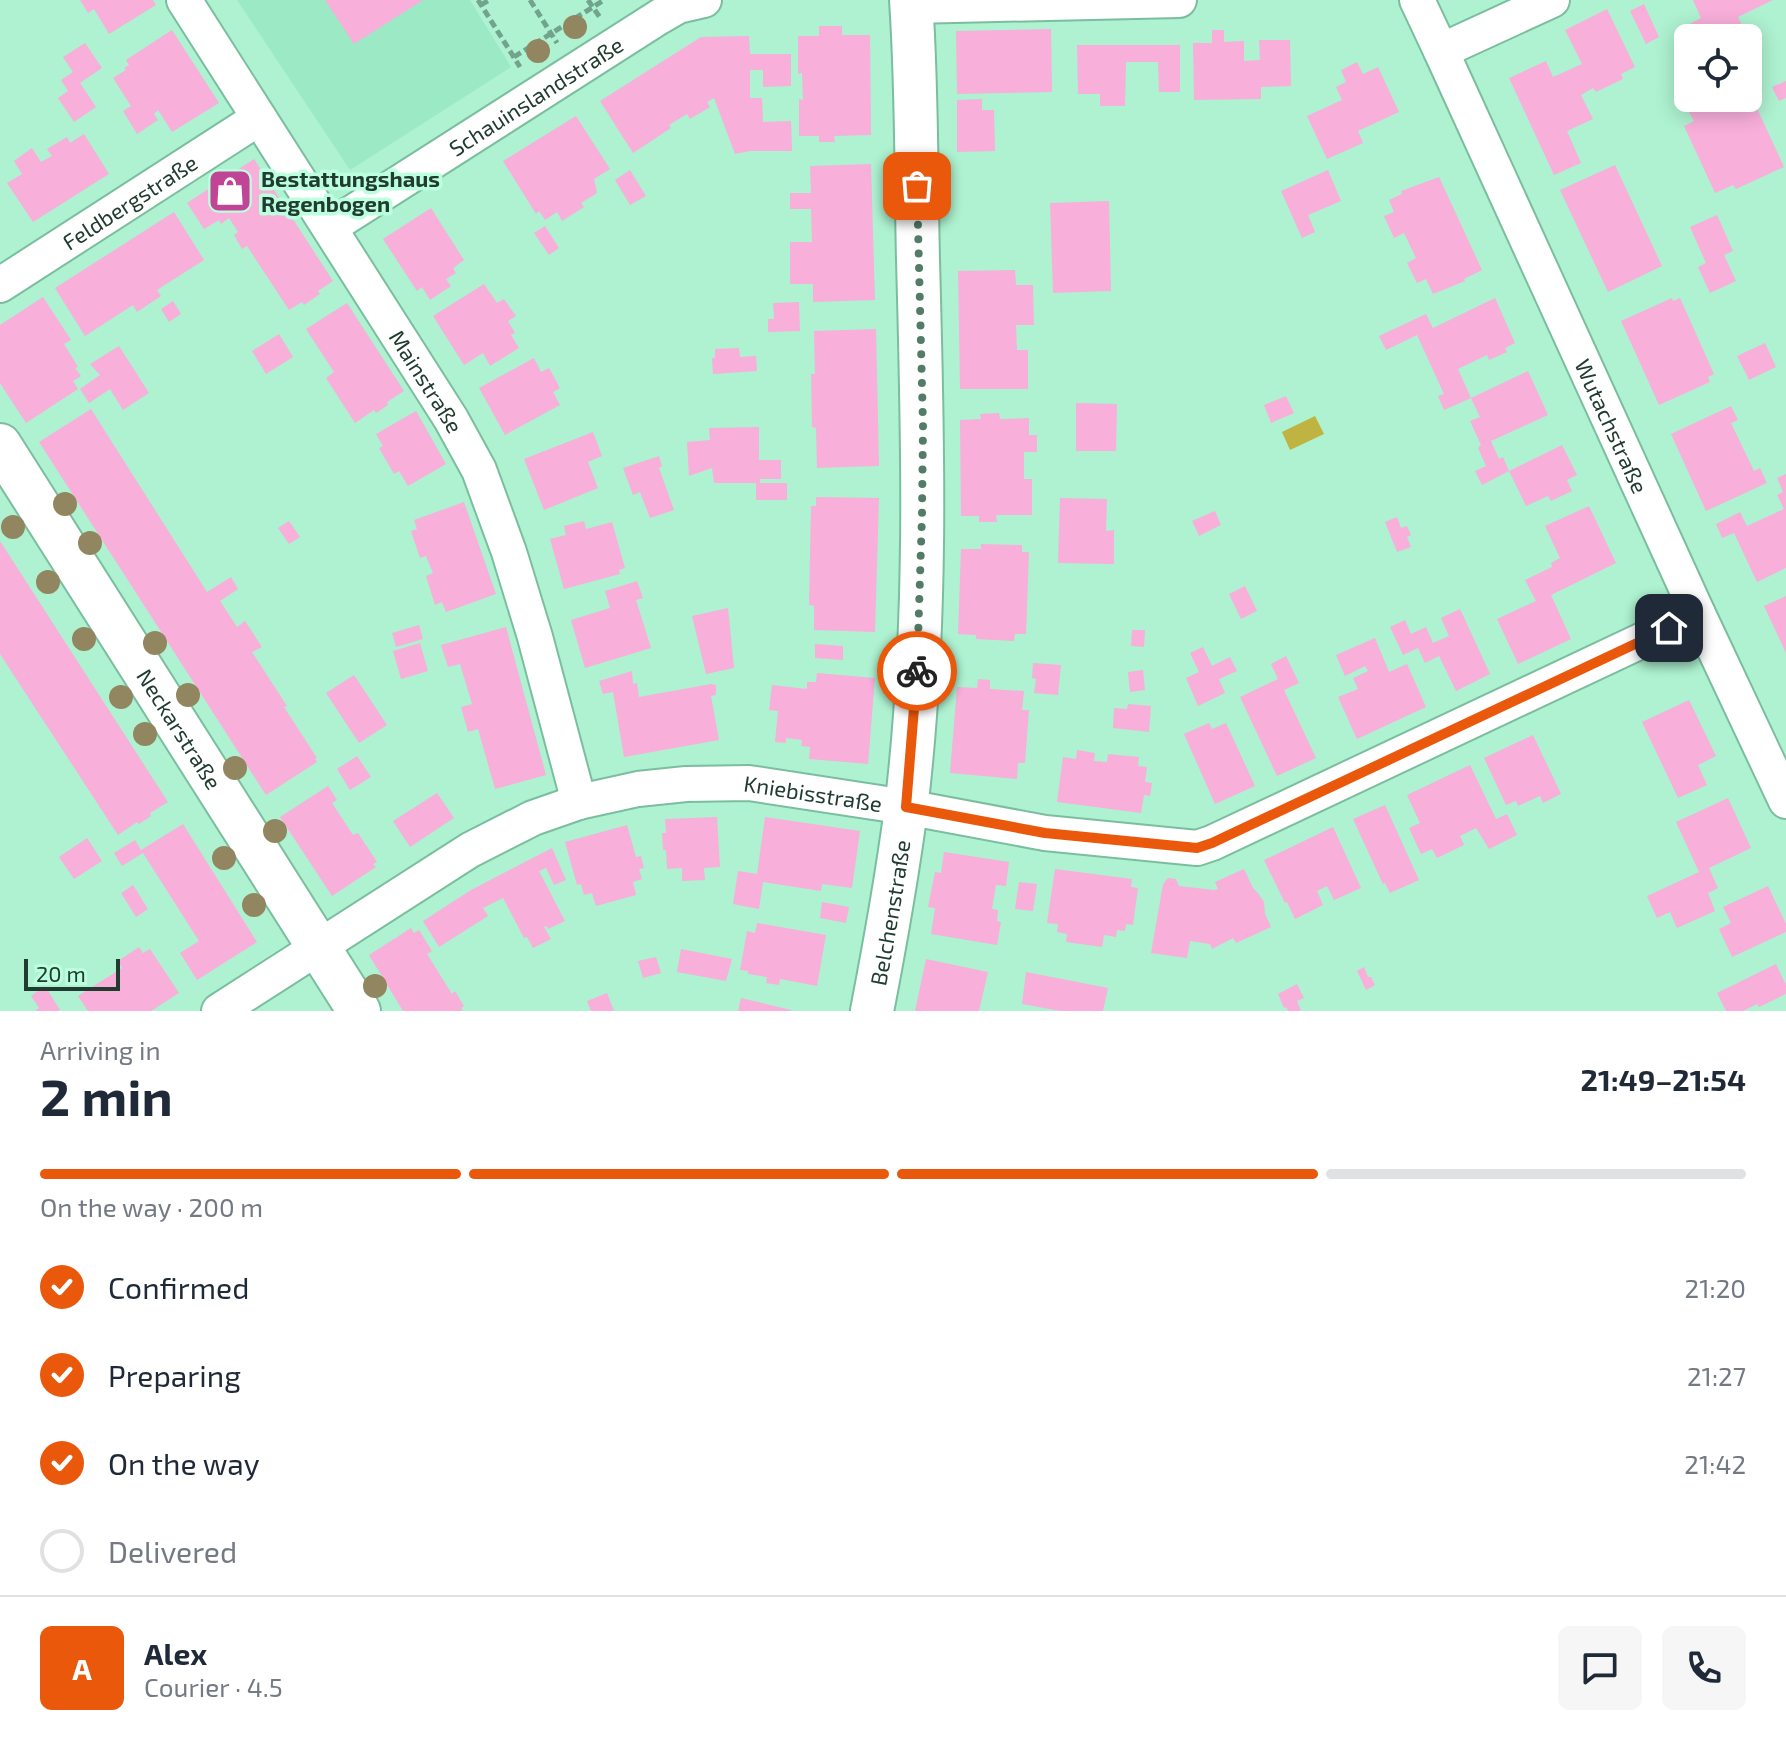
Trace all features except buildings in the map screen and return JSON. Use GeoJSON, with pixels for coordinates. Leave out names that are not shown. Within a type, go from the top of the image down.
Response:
{"type":"FeatureCollection","features":[{"type":"Feature","properties":{"kind":"street","name":"Mainstraße"},"geometry":{"type":"LineString","coordinates":[[184,0],[451,419],[479,470],[535,637],[579,802]]}},
{"type":"Feature","properties":{"kind":"street","name":"Schauinslandstraße"},"geometry":{"type":"LineString","coordinates":[[330,227],[537,94],[654,8],[704,0]]}},
{"type":"Feature","properties":{"kind":"street"},"geometry":{"type":"LineString","coordinates":[[912,3],[1179,0]]}},
{"type":"Feature","properties":{"kind":"street"},"geometry":{"type":"LineString","coordinates":[[1417,0],[1441,51],[1552,0]]}},
{"type":"Feature","properties":{"kind":"street","name":"Belchenstraße"},"geometry":{"type":"LineString","coordinates":[[872,1011],[906,807],[916,676],[923,470],[912,3]]}},
{"type":"Feature","properties":{"kind":"street","name":"Wutachstraße"},"geometry":{"type":"LineString","coordinates":[[1441,51],[1786,801]]}},
{"type":"Feature","properties":{"kind":"street","name":"Feldbergstraße"},"geometry":{"type":"LineString","coordinates":[[0,285],[259,118]]}},
{"type":"Feature","properties":{"kind":"street","name":"Neckarstraße"},"geometry":{"type":"LineString","coordinates":[[0,445],[359,1011]]}},
{"type":"Feature","properties":{"kind":"street","name":"Kniebisstraße"},"geometry":{"type":"LineString","coordinates":[[219,1011],[470,850],[533,818],[579,802],[638,789],[686,784],[749,783],[906,807],[1045,833],[1197,848],[1698,614]]}},
{"type":"Feature","properties":{"kind":"path"},"geometry":{"type":"LineString","coordinates":[[489,0],[480,2],[537,94]]}},
{"type":"Feature","properties":{"kind":"path"},"geometry":{"type":"LineString","coordinates":[[530,0],[551,34]]}},
{"type":"Feature","properties":{"kind":"path"},"geometry":{"type":"LineString","coordinates":[[588,0],[593,7]]}},
{"type":"Feature","properties":{"kind":"path"},"geometry":{"type":"LineString","coordinates":[[514,57],[604,0]]}},
{"type":"Feature","properties":{"kind":"shaded area"},"geometry":{"type":"Polygon","coordinates":[[[237,0],[470,0],[511,67],[350,170],[237,0]]]}},
{"type":"Feature","properties":{"kind":"shaded area"},"geometry":{"type":"Polygon","coordinates":[[[1315,416],[1324,434],[1290,450],[1282,432],[1315,416]]]}},
{"type":"Feature","properties":{"kind":"way so far"},"geometry":{"type":"LineString","coordinates":[[917,186],[923,426],[917,671]]}},
{"type":"Feature","properties":{"kind":"place","name":"Bestattungshaus Regenbogen"},"geometry":{"type":"Point","coordinates":[230,191]}},
{"type":"Feature","properties":{"kind":"route"},"geometry":{"type":"LineString","coordinates":[[917,671],[906,807],[1045,833],[1197,848],[1669,628]]}}]}
